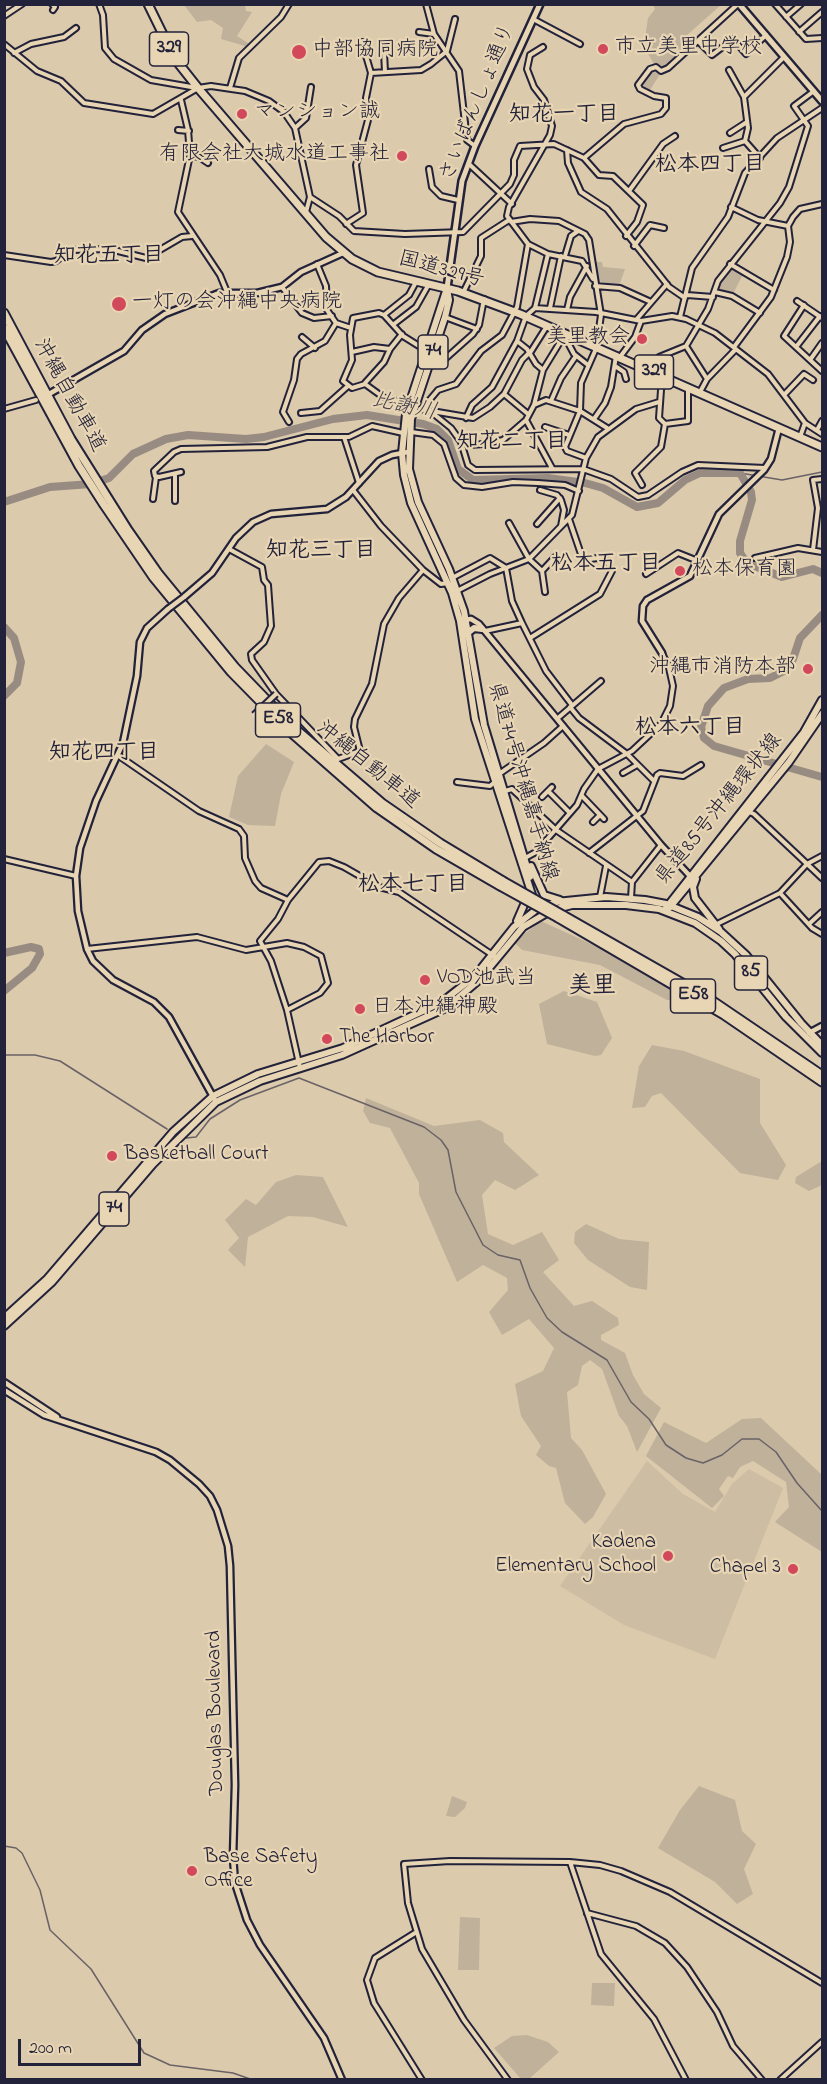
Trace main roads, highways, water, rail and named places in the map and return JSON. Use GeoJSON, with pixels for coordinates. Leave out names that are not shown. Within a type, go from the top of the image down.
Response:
{"type":"FeatureCollection","features":[{"type":"Feature","properties":{"kind":"highway","name":"国道329号"},"geometry":{"type":"LineString","coordinates":[[148,4],[176,59],[198,88],[344,253],[370,268],[484,299],[514,311],[822,447]]}},
{"type":"Feature","properties":{"kind":"highway","name":"沖縄自動車道"},"geometry":{"type":"LineString","coordinates":[[4,313],[81,463]]}},
{"type":"Feature","properties":{"kind":"highway","name":"沖縄自動車道"},"geometry":{"type":"LineString","coordinates":[[4,328],[81,463],[193,628],[231,672],[287,729],[377,808],[436,849],[707,997],[822,1075]]}},
{"type":"Feature","properties":{"kind":"highway","name":"沖縄自動車道"},"geometry":{"type":"LineString","coordinates":[[560,916],[724,1015],[822,1082]]}},
{"type":"Feature","properties":{"kind":"main road","name":"さいばんしょ通り"},"geometry":{"type":"LineString","coordinates":[[447,288],[458,200],[469,164],[475,146],[540,4]]}},
{"type":"Feature","properties":{"kind":"main road"},"geometry":{"type":"LineString","coordinates":[[739,4],[822,101]]}},
{"type":"Feature","properties":{"kind":"main road","name":"県道74号沖縄嘉手納線"},"geometry":{"type":"LineString","coordinates":[[411,405],[445,317],[449,300],[447,288]]}},
{"type":"Feature","properties":{"kind":"main road","name":"県道74号沖縄嘉手納線"},"geometry":{"type":"LineString","coordinates":[[447,288],[411,405],[405,452],[418,502],[469,632],[477,697],[499,775],[526,857],[539,911]]}},
{"type":"Feature","properties":{"kind":"main road","name":"県道74号沖縄嘉手納線"},"geometry":{"type":"LineString","coordinates":[[450,580],[457,591],[463,620],[470,699],[539,911]]}},
{"type":"Feature","properties":{"kind":"main road"},"geometry":{"type":"LineString","coordinates":[[469,632],[474,628],[483,630]]}},
{"type":"Feature","properties":{"kind":"main road","name":"県道85号沖縄環状線"},"geometry":{"type":"LineString","coordinates":[[785,761],[812,720],[822,700]]}},
{"type":"Feature","properties":{"kind":"main road","name":"県道85号沖縄環状線"},"geometry":{"type":"LineString","coordinates":[[668,907],[822,714]]}},
{"type":"Feature","properties":{"kind":"main road"},"geometry":{"type":"LineString","coordinates":[[526,857],[541,891],[546,897],[561,901]]}},
{"type":"Feature","properties":{"kind":"main road"},"geometry":{"type":"LineString","coordinates":[[514,927],[528,899],[526,876]]}},
{"type":"Feature","properties":{"kind":"main road"},"geometry":{"type":"LineString","coordinates":[[693,876],[695,898],[721,932]]}},
{"type":"Feature","properties":{"kind":"main road","name":"85"},"geometry":{"type":"LineString","coordinates":[[539,911],[561,901],[600,897],[631,898],[698,917],[721,932],[746,956],[822,1053]]}},
{"type":"Feature","properties":{"kind":"main road","name":"85"},"geometry":{"type":"LineString","coordinates":[[539,911],[582,904],[668,907],[721,941],[807,1034],[822,1045]]}},
{"type":"Feature","properties":{"kind":"main road","name":"県道74号沖縄嘉手納線"},"geometry":{"type":"LineString","coordinates":[[494,956],[514,927],[539,911]]}},
{"type":"Feature","properties":{"kind":"main road","name":"県道74号沖縄嘉手納線"},"geometry":{"type":"LineString","coordinates":[[4,1318],[47,1279],[173,1132],[214,1099],[240,1081],[299,1065],[354,1044],[442,1002],[475,976],[539,911]]}},
{"type":"Feature","properties":{"kind":"main road","name":"県道74号沖縄嘉手納線"},"geometry":{"type":"LineString","coordinates":[[4,1326],[52,1282],[160,1156],[214,1099]]}},
{"type":"Feature","properties":{"kind":"waterway","name":"比謝川"},"geometry":{"type":"LineString","coordinates":[[4,502],[50,487],[91,484],[109,478],[133,454],[166,439],[188,435],[246,439],[264,437],[333,419],[367,415],[423,424],[437,429],[448,440],[458,469],[473,480],[548,478],[585,483],[603,488],[637,507],[658,503],[685,480],[700,473],[740,473],[751,492],[752,500],[740,541],[740,553],[747,563],[782,577],[813,569],[822,573]]}},
{"type":"Feature","properties":{"kind":"waterway"},"geometry":{"type":"LineString","coordinates":[[740,473],[782,480],[822,472]]}},
{"type":"Feature","properties":{"kind":"waterway","name":"比謝川"},"geometry":{"type":"LineString","coordinates":[[822,615],[800,638],[793,659],[786,670],[770,678],[748,679],[724,688],[708,706],[701,727],[704,738],[714,746],[822,777]]}},
{"type":"Feature","properties":{"kind":"waterway","name":"比謝川"},"geometry":{"type":"LineString","coordinates":[[4,627],[14,638],[21,662],[17,683],[4,696]]}},
{"type":"Feature","properties":{"kind":"waterway","name":"比謝川"},"geometry":{"type":"LineString","coordinates":[[4,953],[31,947],[39,949],[40,954],[32,968],[4,991]]}},
{"type":"Feature","properties":{"kind":"waterway"},"geometry":{"type":"LineString","coordinates":[[4,1055],[35,1055],[60,1061],[167,1129]]}},
{"type":"Feature","properties":{"kind":"waterway"},"geometry":{"type":"LineString","coordinates":[[186,1138],[196,1137],[210,1119],[240,1100],[299,1078],[424,1127],[441,1140],[448,1150],[456,1192],[483,1245],[498,1255],[520,1260],[530,1288],[547,1318],[562,1332],[607,1360],[631,1402],[649,1419],[666,1445],[686,1458],[703,1463],[722,1455],[742,1439],[759,1439],[776,1452],[797,1483],[822,1511]]}},
{"type":"Feature","properties":{"kind":"waterway"},"geometry":{"type":"LineString","coordinates":[[4,1846],[16,1848],[22,1853],[40,1890],[50,1930],[91,1969],[144,2053],[170,2065],[233,2073],[253,2080]]}},
{"type":"Feature","properties":{"kind":"place","name":"市立美里中学校"},"geometry":{"type":"Point","coordinates":[603,49]}},
{"type":"Feature","properties":{"kind":"place","name":"中部協同病院"},"geometry":{"type":"Point","coordinates":[299,52]}},
{"type":"Feature","properties":{"kind":"place","name":"マンション誠"},"geometry":{"type":"Point","coordinates":[242,114]}},
{"type":"Feature","properties":{"kind":"place","name":"有限会社大城水道工事社"},"geometry":{"type":"Point","coordinates":[402,156]}},
{"type":"Feature","properties":{"kind":"place","name":"一灯の会沖縄中央病院"},"geometry":{"type":"Point","coordinates":[119,304]}},
{"type":"Feature","properties":{"kind":"place","name":"美里教会"},"geometry":{"type":"Point","coordinates":[642,339]}},
{"type":"Feature","properties":{"kind":"place","name":"松本保育園"},"geometry":{"type":"Point","coordinates":[680,571]}},
{"type":"Feature","properties":{"kind":"place","name":"沖縄市消防本部"},"geometry":{"type":"Point","coordinates":[808,669]}},
{"type":"Feature","properties":{"kind":"place","name":"VOD池武当"},"geometry":{"type":"Point","coordinates":[425,980]}},
{"type":"Feature","properties":{"kind":"place","name":"日本沖縄神殿"},"geometry":{"type":"Point","coordinates":[360,1009]}},
{"type":"Feature","properties":{"kind":"place","name":"The Harbor"},"geometry":{"type":"Point","coordinates":[327,1039]}},
{"type":"Feature","properties":{"kind":"place","name":"Basketball Court"},"geometry":{"type":"Point","coordinates":[112,1156]}},
{"type":"Feature","properties":{"kind":"place","name":"Kadena Elementary School"},"geometry":{"type":"Point","coordinates":[668,1556]}},
{"type":"Feature","properties":{"kind":"place","name":"Chapel 3"},"geometry":{"type":"Point","coordinates":[793,1569]}},
{"type":"Feature","properties":{"kind":"place","name":"Base Safety Office"},"geometry":{"type":"Point","coordinates":[192,1871]}},
{"type":"Feature","properties":{"kind":"district","name":"知花一丁目"},"geometry":{"type":"Point","coordinates":[564,116]}},
{"type":"Feature","properties":{"kind":"district","name":"松本四丁目"},"geometry":{"type":"Point","coordinates":[710,166]}},
{"type":"Feature","properties":{"kind":"district","name":"知花五丁目"},"geometry":{"type":"Point","coordinates":[109,257]}},
{"type":"Feature","properties":{"kind":"district","name":"知花二丁目"},"geometry":{"type":"Point","coordinates":[512,443]}},
{"type":"Feature","properties":{"kind":"district","name":"知花三丁目"},"geometry":{"type":"Point","coordinates":[321,552]}},
{"type":"Feature","properties":{"kind":"district","name":"松本五丁目"},"geometry":{"type":"Point","coordinates":[606,565]}},
{"type":"Feature","properties":{"kind":"district","name":"松本六丁目"},"geometry":{"type":"Point","coordinates":[690,729]}},
{"type":"Feature","properties":{"kind":"district","name":"知花四丁目"},"geometry":{"type":"Point","coordinates":[104,754]}},
{"type":"Feature","properties":{"kind":"district","name":"松本七丁目"},"geometry":{"type":"Point","coordinates":[413,886]}},
{"type":"Feature","properties":{"kind":"district","name":"美里"},"geometry":{"type":"Point","coordinates":[592,988]}}]}
